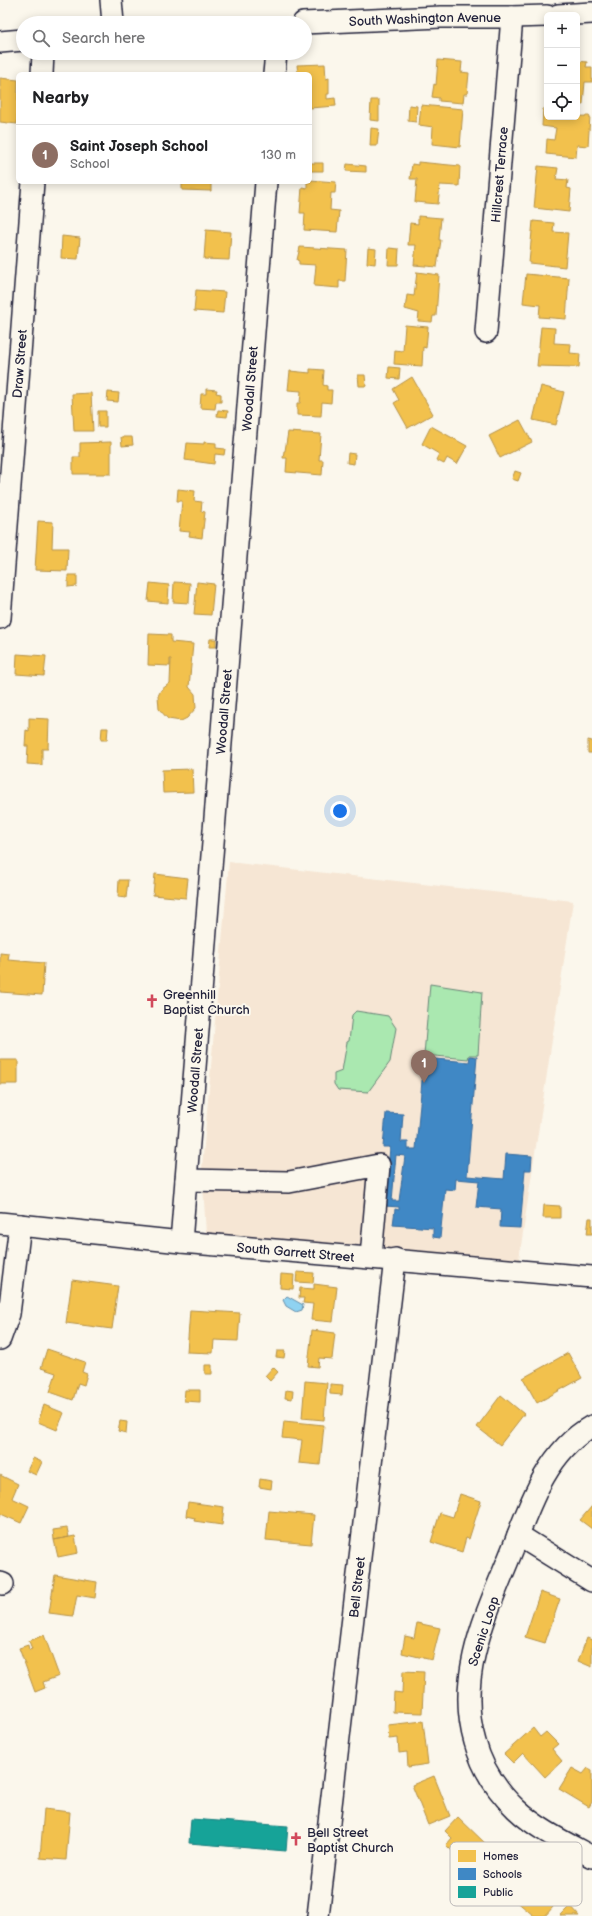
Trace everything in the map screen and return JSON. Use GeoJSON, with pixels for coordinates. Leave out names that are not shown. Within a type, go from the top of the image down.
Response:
{"type":"FeatureCollection","features":[{"type":"Feature","properties":{"kind":"street"},"geometry":{"type":"LineString","coordinates":[[111,0],[112,16]]}},
{"type":"Feature","properties":{"kind":"street","name":"South Washington Avenue"},"geometry":{"type":"LineString","coordinates":[[312,22],[441,8],[512,17],[544,16]]}},
{"type":"Feature","properties":{"kind":"street"},"geometry":{"type":"LineString","coordinates":[[580,14],[592,13]]}},
{"type":"Feature","properties":{"kind":"street","name":"Hillcrest Terrace"},"geometry":{"type":"LineString","coordinates":[[486,332],[512,17]]}},
{"type":"Feature","properties":{"kind":"street"},"geometry":{"type":"LineString","coordinates":[[0,42],[16,41]]}},
{"type":"Feature","properties":{"kind":"street"},"geometry":{"type":"LineString","coordinates":[[42,72],[43,60]]}},
{"type":"Feature","properties":{"kind":"street"},"geometry":{"type":"LineString","coordinates":[[274,72],[275,60]]}},
{"type":"Feature","properties":{"kind":"street","name":"Draw Street"},"geometry":{"type":"LineString","coordinates":[[0,618],[33,184]]}},
{"type":"Feature","properties":{"kind":"street","name":"Woodall Street"},"geometry":{"type":"LineString","coordinates":[[182,1242],[266,184]]}},
{"type":"Feature","properties":{"kind":"street"},"geometry":{"type":"LineString","coordinates":[[186,1180],[289,1182],[380,1166],[371,1257]]}},
{"type":"Feature","properties":{"kind":"street"},"geometry":{"type":"LineString","coordinates":[[0,1339],[9,1314],[10,1224]]}},
{"type":"Feature","properties":{"kind":"street","name":"South Garrett Street"},"geometry":{"type":"LineString","coordinates":[[10,1224],[182,1242],[592,1277]]}},
{"type":"Feature","properties":{"kind":"street","name":"Bell Street"},"geometry":{"type":"LineString","coordinates":[[318,1916],[395,1259]]}},
{"type":"Feature","properties":{"kind":"street","name":"Scenic Loop"},"geometry":{"type":"LineString","coordinates":[[566,1842],[516,1810],[497,1789],[483,1765],[472,1731],[468,1691],[473,1659],[482,1628],[518,1535],[551,1463],[572,1440],[592,1426]]}},
{"type":"Feature","properties":{"kind":"street"},"geometry":{"type":"LineString","coordinates":[[518,1535],[592,1581]]}},
{"type":"Feature","properties":{"kind":"street","name":"Scenic Loop"},"geometry":{"type":"LineString","coordinates":[[582,1851],[592,1857]]}},
{"type":"Feature","properties":{"kind":"shaded area"},"geometry":{"type":"Polygon","coordinates":[[[229,862],[573,901],[519,1259],[206,1234],[202,1168],[229,862]]]}},
{"type":"Feature","properties":{"kind":"green space"},"geometry":{"type":"Polygon","coordinates":[[[430,984],[482,992],[478,1055],[469,1055],[468,1059],[424,1055],[430,984]]]}},
{"type":"Feature","properties":{"kind":"green space"},"geometry":{"type":"Polygon","coordinates":[[[356,1011],[388,1016],[396,1028],[390,1062],[368,1092],[338,1090],[334,1084],[334,1074],[342,1071],[347,1042],[349,1041],[352,1015],[356,1011]]]}},
{"type":"Feature","properties":{"kind":"water"},"geometry":{"type":"Polygon","coordinates":[[[287,1296],[303,1305],[302,1310],[296,1312],[286,1306],[283,1300],[287,1296]]]}},
{"type":"Feature","properties":{"kind":"building: Homes"},"geometry":{"type":"Polygon","coordinates":[[[438,60],[462,62],[461,72],[469,73],[467,94],[464,94],[463,103],[439,101],[439,98],[432,97],[434,84],[436,85],[438,60]]]}},
{"type":"Feature","properties":{"kind":"building: Homes"},"geometry":{"type":"Polygon","coordinates":[[[580,61],[587,62],[586,67],[592,67],[592,82],[585,82],[583,104],[580,104],[580,61]]]}},
{"type":"Feature","properties":{"kind":"building: Homes"},"geometry":{"type":"Polygon","coordinates":[[[325,64],[326,79],[329,78],[329,94],[327,94],[327,99],[335,98],[336,106],[312,108],[312,72],[298,72],[297,65],[325,64]]]}},
{"type":"Feature","properties":{"kind":"building: Homes"},"geometry":{"type":"Polygon","coordinates":[[[0,78],[16,80],[16,124],[0,122],[0,78]]]}},
{"type":"Feature","properties":{"kind":"building: Homes"},"geometry":{"type":"Polygon","coordinates":[[[371,100],[379,100],[379,121],[370,120],[371,100]]]}},
{"type":"Feature","properties":{"kind":"building: Homes"},"geometry":{"type":"Polygon","coordinates":[[[409,105],[417,106],[416,122],[408,121],[409,105]]]}},
{"type":"Feature","properties":{"kind":"building: Homes"},"geometry":{"type":"Polygon","coordinates":[[[421,105],[463,109],[460,147],[432,144],[433,127],[419,125],[421,105]]]}},
{"type":"Feature","properties":{"kind":"building: Homes"},"geometry":{"type":"Polygon","coordinates":[[[543,109],[544,120],[580,120],[580,116],[590,116],[588,146],[577,145],[576,157],[546,154],[547,139],[554,140],[556,128],[542,126],[543,109]]]}},
{"type":"Feature","properties":{"kind":"building: Homes"},"geometry":{"type":"Polygon","coordinates":[[[371,128],[379,129],[377,146],[370,146],[371,128]]]}},
{"type":"Feature","properties":{"kind":"building: Homes"},"geometry":{"type":"Polygon","coordinates":[[[418,162],[460,166],[459,186],[440,185],[438,204],[415,202],[417,179],[410,179],[412,164],[418,165],[418,162]]]}},
{"type":"Feature","properties":{"kind":"building: Homes"},"geometry":{"type":"Polygon","coordinates":[[[312,163],[323,163],[323,171],[312,171],[312,163]]]}},
{"type":"Feature","properties":{"kind":"building: Homes"},"geometry":{"type":"Polygon","coordinates":[[[347,164],[366,166],[366,172],[346,171],[347,164]]]}},
{"type":"Feature","properties":{"kind":"building: Homes"},"geometry":{"type":"Polygon","coordinates":[[[538,166],[558,168],[556,179],[568,180],[567,188],[571,189],[569,212],[534,208],[538,166]]]}},
{"type":"Feature","properties":{"kind":"building: Homes"},"geometry":{"type":"Polygon","coordinates":[[[312,180],[336,182],[335,193],[331,193],[330,210],[339,211],[337,232],[304,230],[305,213],[300,213],[302,187],[307,188],[307,184],[312,184],[312,180]]]}},
{"type":"Feature","properties":{"kind":"building: Homes"},"geometry":{"type":"Polygon","coordinates":[[[182,184],[211,184],[211,191],[182,190],[182,184]]]}},
{"type":"Feature","properties":{"kind":"building: Homes"},"geometry":{"type":"Polygon","coordinates":[[[418,216],[441,218],[439,240],[441,240],[437,267],[414,265],[416,245],[408,245],[410,223],[418,224],[418,216]]]}},
{"type":"Feature","properties":{"kind":"building: Homes"},"geometry":{"type":"Polygon","coordinates":[[[533,221],[554,223],[553,232],[568,233],[565,267],[529,263],[533,221]]]}},
{"type":"Feature","properties":{"kind":"building: Homes"},"geometry":{"type":"Polygon","coordinates":[[[206,230],[231,232],[229,260],[204,259],[206,230]]]}},
{"type":"Feature","properties":{"kind":"building: Homes"},"geometry":{"type":"Polygon","coordinates":[[[62,236],[80,238],[78,259],[61,258],[62,236]]]}},
{"type":"Feature","properties":{"kind":"building: Homes"},"geometry":{"type":"Polygon","coordinates":[[[300,247],[347,250],[345,281],[339,281],[339,288],[314,286],[316,265],[299,264],[299,261],[297,260],[300,247]]]}},
{"type":"Feature","properties":{"kind":"building: Homes"},"geometry":{"type":"Polygon","coordinates":[[[368,248],[376,249],[375,264],[367,263],[368,248]]]}},
{"type":"Feature","properties":{"kind":"building: Homes"},"geometry":{"type":"Polygon","coordinates":[[[389,248],[399,249],[398,265],[388,265],[389,248]]]}},
{"type":"Feature","properties":{"kind":"building: Homes"},"geometry":{"type":"Polygon","coordinates":[[[417,272],[439,275],[436,316],[433,316],[432,322],[418,321],[419,313],[405,309],[407,295],[414,296],[417,272]]]}},
{"type":"Feature","properties":{"kind":"building: Homes"},"geometry":{"type":"Polygon","coordinates":[[[526,274],[569,278],[566,319],[539,317],[540,305],[523,303],[526,274]]]}},
{"type":"Feature","properties":{"kind":"building: Homes"},"geometry":{"type":"Polygon","coordinates":[[[196,290],[225,292],[223,313],[194,311],[196,290]]]}},
{"type":"Feature","properties":{"kind":"building: Homes"},"geometry":{"type":"Polygon","coordinates":[[[405,325],[428,327],[426,348],[423,347],[422,366],[394,364],[395,350],[403,351],[405,325]]]}},
{"type":"Feature","properties":{"kind":"building: Homes"},"geometry":{"type":"Polygon","coordinates":[[[541,327],[555,328],[554,343],[571,344],[570,353],[580,354],[579,367],[537,366],[541,327]]]}},
{"type":"Feature","properties":{"kind":"building: Homes"},"geometry":{"type":"Polygon","coordinates":[[[389,367],[400,368],[399,379],[388,378],[389,367]]]}},
{"type":"Feature","properties":{"kind":"building: Homes"},"geometry":{"type":"Polygon","coordinates":[[[310,369],[324,370],[323,385],[327,386],[327,390],[332,390],[331,403],[322,402],[321,416],[297,415],[297,403],[300,403],[301,391],[288,390],[290,371],[310,373],[310,369]]]}},
{"type":"Feature","properties":{"kind":"building: Homes"},"geometry":{"type":"Polygon","coordinates":[[[358,375],[365,375],[366,386],[359,386],[358,375]]]}},
{"type":"Feature","properties":{"kind":"building: Homes"},"geometry":{"type":"Polygon","coordinates":[[[412,377],[433,414],[408,428],[394,403],[399,400],[393,389],[412,377]]]}},
{"type":"Feature","properties":{"kind":"building: Homes"},"geometry":{"type":"Polygon","coordinates":[[[541,386],[564,392],[556,425],[533,420],[541,386]]]}},
{"type":"Feature","properties":{"kind":"building: Homes"},"geometry":{"type":"Polygon","coordinates":[[[206,389],[217,390],[216,393],[221,394],[221,402],[216,402],[215,409],[200,408],[201,394],[206,394],[206,389]]]}},
{"type":"Feature","properties":{"kind":"building: Homes"},"geometry":{"type":"Polygon","coordinates":[[[108,392],[119,393],[118,402],[107,401],[108,392]]]}},
{"type":"Feature","properties":{"kind":"building: Homes"},"geometry":{"type":"Polygon","coordinates":[[[91,393],[93,431],[74,431],[72,394],[91,393]]]}},
{"type":"Feature","properties":{"kind":"building: Homes"},"geometry":{"type":"Polygon","coordinates":[[[218,410],[228,411],[227,417],[217,416],[218,410]]]}},
{"type":"Feature","properties":{"kind":"building: Homes"},"geometry":{"type":"Polygon","coordinates":[[[98,411],[106,411],[106,427],[98,427],[98,411]]]}},
{"type":"Feature","properties":{"kind":"building: Homes"},"geometry":{"type":"Polygon","coordinates":[[[520,420],[532,442],[500,458],[489,436],[520,420]]]}},
{"type":"Feature","properties":{"kind":"building: Homes"},"geometry":{"type":"Polygon","coordinates":[[[431,426],[467,446],[457,464],[447,458],[444,464],[436,460],[439,454],[422,444],[431,426]]]}},
{"type":"Feature","properties":{"kind":"building: Homes"},"geometry":{"type":"Polygon","coordinates":[[[288,432],[321,434],[319,460],[323,460],[322,475],[286,472],[287,458],[283,458],[288,432]]]}},
{"type":"Feature","properties":{"kind":"building: Homes"},"geometry":{"type":"Polygon","coordinates":[[[121,437],[132,437],[133,445],[122,446],[121,437]]]}},
{"type":"Feature","properties":{"kind":"building: Homes"},"geometry":{"type":"Polygon","coordinates":[[[111,442],[111,474],[73,474],[73,457],[80,457],[80,443],[111,442]]]}},
{"type":"Feature","properties":{"kind":"building: Homes"},"geometry":{"type":"Polygon","coordinates":[[[204,442],[216,443],[216,448],[225,449],[224,455],[215,454],[214,464],[185,460],[187,443],[204,444],[204,442]]]}},
{"type":"Feature","properties":{"kind":"building: Homes"},"geometry":{"type":"Polygon","coordinates":[[[348,453],[355,454],[354,464],[347,463],[348,453]]]}},
{"type":"Feature","properties":{"kind":"building: Homes"},"geometry":{"type":"Polygon","coordinates":[[[515,471],[521,473],[518,481],[512,479],[515,471]]]}},
{"type":"Feature","properties":{"kind":"building: Homes"},"geometry":{"type":"Polygon","coordinates":[[[178,489],[195,491],[194,501],[202,502],[201,511],[205,512],[202,538],[189,536],[190,532],[179,531],[182,501],[177,501],[178,489]]]}},
{"type":"Feature","properties":{"kind":"building: Homes"},"geometry":{"type":"Polygon","coordinates":[[[38,521],[53,522],[52,548],[68,548],[67,571],[35,570],[38,521]]]}},
{"type":"Feature","properties":{"kind":"building: Homes"},"geometry":{"type":"Polygon","coordinates":[[[68,575],[77,575],[77,586],[68,587],[68,575]]]}},
{"type":"Feature","properties":{"kind":"building: Homes"},"geometry":{"type":"Polygon","coordinates":[[[174,582],[190,583],[189,603],[173,602],[174,582]]]}},
{"type":"Feature","properties":{"kind":"building: Homes"},"geometry":{"type":"Polygon","coordinates":[[[197,582],[214,584],[211,615],[194,614],[197,582]]]}},
{"type":"Feature","properties":{"kind":"building: Homes"},"geometry":{"type":"Polygon","coordinates":[[[150,583],[169,585],[168,603],[148,601],[150,583]]]}},
{"type":"Feature","properties":{"kind":"building: Homes"},"geometry":{"type":"Polygon","coordinates":[[[149,634],[171,635],[171,642],[193,644],[189,687],[195,694],[196,708],[187,718],[181,721],[168,719],[159,709],[158,696],[161,690],[170,683],[171,659],[170,666],[148,665],[149,634]]]}},
{"type":"Feature","properties":{"kind":"building: Homes"},"geometry":{"type":"Polygon","coordinates":[[[210,639],[216,639],[216,647],[209,647],[210,639]]]}},
{"type":"Feature","properties":{"kind":"building: Homes"},"geometry":{"type":"Polygon","coordinates":[[[17,654],[46,656],[44,676],[16,674],[17,654]]]}},
{"type":"Feature","properties":{"kind":"building: Homes"},"geometry":{"type":"Polygon","coordinates":[[[29,718],[49,719],[48,749],[42,749],[42,765],[27,764],[28,746],[25,746],[26,730],[29,731],[29,718]]]}},
{"type":"Feature","properties":{"kind":"building: Homes"},"geometry":{"type":"Polygon","coordinates":[[[102,728],[108,728],[107,740],[101,740],[102,728]]]}},
{"type":"Feature","properties":{"kind":"building: Homes"},"geometry":{"type":"Polygon","coordinates":[[[588,740],[592,741],[592,753],[588,753],[588,740]]]}},
{"type":"Feature","properties":{"kind":"building: Homes"},"geometry":{"type":"Polygon","coordinates":[[[192,769],[193,792],[163,793],[162,770],[192,769]]]}},
{"type":"Feature","properties":{"kind":"building: Homes"},"geometry":{"type":"Polygon","coordinates":[[[155,874],[188,878],[186,898],[153,895],[155,874]]]}},
{"type":"Feature","properties":{"kind":"building: Homes"},"geometry":{"type":"Polygon","coordinates":[[[119,880],[128,880],[126,898],[118,897],[119,880]]]}},
{"type":"Feature","properties":{"kind":"building: Homes"},"geometry":{"type":"Polygon","coordinates":[[[0,953],[9,954],[8,960],[44,963],[42,995],[0,992],[0,953]]]}},
{"type":"Feature","properties":{"kind":"building: Homes"},"geometry":{"type":"Polygon","coordinates":[[[0,1060],[18,1060],[18,1084],[0,1084],[0,1060]]]}},
{"type":"Feature","properties":{"kind":"building: Homes"},"geometry":{"type":"Polygon","coordinates":[[[544,1205],[560,1206],[560,1218],[543,1218],[544,1205]]]}},
{"type":"Feature","properties":{"kind":"building: Homes"},"geometry":{"type":"Polygon","coordinates":[[[589,1218],[592,1218],[592,1234],[587,1234],[589,1218]]]}},
{"type":"Feature","properties":{"kind":"building: Homes"},"geometry":{"type":"Polygon","coordinates":[[[297,1272],[314,1273],[313,1283],[296,1282],[297,1272]]]}},
{"type":"Feature","properties":{"kind":"building: Homes"},"geometry":{"type":"Polygon","coordinates":[[[281,1274],[294,1275],[293,1289],[280,1288],[281,1274]]]}},
{"type":"Feature","properties":{"kind":"building: Homes"},"geometry":{"type":"Polygon","coordinates":[[[72,1280],[118,1286],[112,1329],[66,1323],[72,1280]]]}},
{"type":"Feature","properties":{"kind":"building: Homes"},"geometry":{"type":"Polygon","coordinates":[[[314,1284],[337,1287],[333,1322],[311,1320],[313,1304],[303,1303],[304,1298],[299,1298],[300,1288],[314,1289],[314,1284]]]}},
{"type":"Feature","properties":{"kind":"building: Homes"},"geometry":{"type":"Polygon","coordinates":[[[190,1310],[240,1313],[238,1341],[214,1340],[213,1353],[187,1352],[190,1310]]]}},
{"type":"Feature","properties":{"kind":"building: Homes"},"geometry":{"type":"Polygon","coordinates":[[[312,1330],[335,1333],[332,1359],[319,1358],[318,1367],[308,1366],[312,1330]]]}},
{"type":"Feature","properties":{"kind":"building: Homes"},"geometry":{"type":"Polygon","coordinates":[[[47,1349],[85,1362],[82,1372],[87,1374],[84,1385],[78,1383],[73,1400],[50,1392],[56,1373],[41,1368],[47,1349]]]}},
{"type":"Feature","properties":{"kind":"building: Homes"},"geometry":{"type":"Polygon","coordinates":[[[277,1351],[285,1351],[284,1358],[276,1357],[277,1351]]]}},
{"type":"Feature","properties":{"kind":"building: Homes"},"geometry":{"type":"Polygon","coordinates":[[[568,1353],[582,1378],[537,1403],[523,1378],[568,1353]]]}},
{"type":"Feature","properties":{"kind":"building: Homes"},"geometry":{"type":"Polygon","coordinates":[[[205,1365],[212,1365],[212,1374],[205,1374],[205,1365]]]}},
{"type":"Feature","properties":{"kind":"building: Homes"},"geometry":{"type":"Polygon","coordinates":[[[273,1367],[278,1372],[270,1381],[265,1376],[273,1367]]]}},
{"type":"Feature","properties":{"kind":"building: Homes"},"geometry":{"type":"Polygon","coordinates":[[[305,1381],[327,1383],[324,1420],[302,1418],[305,1381]]]}},
{"type":"Feature","properties":{"kind":"building: Homes"},"geometry":{"type":"Polygon","coordinates":[[[330,1384],[343,1385],[342,1395],[330,1394],[330,1384]]]}},
{"type":"Feature","properties":{"kind":"building: Homes"},"geometry":{"type":"Polygon","coordinates":[[[185,1390],[200,1390],[200,1402],[184,1401],[185,1390]]]}},
{"type":"Feature","properties":{"kind":"building: Homes"},"geometry":{"type":"Polygon","coordinates":[[[286,1390],[293,1391],[292,1399],[285,1398],[286,1390]]]}},
{"type":"Feature","properties":{"kind":"building: Homes"},"geometry":{"type":"Polygon","coordinates":[[[501,1395],[524,1414],[500,1445],[477,1427],[501,1395]]]}},
{"type":"Feature","properties":{"kind":"building: Homes"},"geometry":{"type":"Polygon","coordinates":[[[44,1405],[64,1413],[57,1430],[38,1422],[44,1405]]]}},
{"type":"Feature","properties":{"kind":"building: Homes"},"geometry":{"type":"Polygon","coordinates":[[[120,1421],[127,1422],[126,1433],[118,1431],[120,1421]]]}},
{"type":"Feature","properties":{"kind":"building: Homes"},"geometry":{"type":"Polygon","coordinates":[[[284,1421],[324,1425],[320,1465],[299,1463],[302,1440],[282,1438],[284,1421]]]}},
{"type":"Feature","properties":{"kind":"building: Homes"},"geometry":{"type":"Polygon","coordinates":[[[33,1458],[42,1462],[36,1475],[27,1471],[33,1458]]]}},
{"type":"Feature","properties":{"kind":"building: Homes"},"geometry":{"type":"Polygon","coordinates":[[[0,1475],[18,1484],[12,1498],[29,1506],[21,1523],[1,1514],[0,1517],[0,1475]]]}},
{"type":"Feature","properties":{"kind":"building: Homes"},"geometry":{"type":"Polygon","coordinates":[[[260,1479],[272,1481],[271,1489],[259,1487],[260,1479]]]}},
{"type":"Feature","properties":{"kind":"building: Homes"},"geometry":{"type":"Polygon","coordinates":[[[460,1494],[481,1501],[469,1539],[466,1538],[462,1552],[431,1542],[440,1513],[453,1517],[460,1494]]]}},
{"type":"Feature","properties":{"kind":"building: Homes"},"geometry":{"type":"Polygon","coordinates":[[[188,1502],[224,1507],[222,1525],[194,1521],[195,1518],[186,1516],[188,1502]]]}},
{"type":"Feature","properties":{"kind":"building: Homes"},"geometry":{"type":"Polygon","coordinates":[[[592,1506],[592,1529],[580,1520],[592,1506]]]}},
{"type":"Feature","properties":{"kind":"building: Homes"},"geometry":{"type":"Polygon","coordinates":[[[269,1511],[314,1515],[311,1544],[266,1540],[269,1511]]]}},
{"type":"Feature","properties":{"kind":"building: Homes"},"geometry":{"type":"Polygon","coordinates":[[[67,1528],[69,1537],[54,1540],[53,1530],[67,1528]]]}},
{"type":"Feature","properties":{"kind":"building: Homes"},"geometry":{"type":"Polygon","coordinates":[[[75,1536],[78,1553],[58,1557],[54,1540],[75,1536]]]}},
{"type":"Feature","properties":{"kind":"building: Homes"},"geometry":{"type":"Polygon","coordinates":[[[55,1575],[97,1582],[95,1598],[77,1595],[73,1616],[49,1613],[55,1575]]]}},
{"type":"Feature","properties":{"kind":"building: Homes"},"geometry":{"type":"Polygon","coordinates":[[[540,1592],[560,1599],[545,1643],[525,1637],[540,1592]]]}},
{"type":"Feature","properties":{"kind":"building: Homes"},"geometry":{"type":"Polygon","coordinates":[[[417,1623],[440,1628],[432,1660],[402,1653],[405,1636],[414,1638],[417,1623]]]}},
{"type":"Feature","properties":{"kind":"building: Homes"},"geometry":{"type":"Polygon","coordinates":[[[44,1635],[59,1676],[43,1682],[45,1688],[35,1692],[19,1648],[28,1645],[29,1650],[32,1649],[29,1641],[44,1635]]]}},
{"type":"Feature","properties":{"kind":"building: Homes"},"geometry":{"type":"Polygon","coordinates":[[[587,1638],[592,1640],[592,1667],[578,1661],[587,1638]]]}},
{"type":"Feature","properties":{"kind":"building: Homes"},"geometry":{"type":"Polygon","coordinates":[[[403,1671],[424,1672],[422,1713],[393,1712],[394,1692],[402,1693],[403,1671]]]}},
{"type":"Feature","properties":{"kind":"building: Homes"},"geometry":{"type":"Polygon","coordinates":[[[423,1721],[428,1764],[408,1767],[407,1752],[399,1753],[398,1738],[389,1739],[388,1725],[423,1721]]]}},
{"type":"Feature","properties":{"kind":"building: Homes"},"geometry":{"type":"Polygon","coordinates":[[[533,1728],[540,1737],[546,1732],[558,1744],[552,1749],[562,1761],[545,1777],[523,1753],[513,1763],[504,1754],[533,1728]]]}},
{"type":"Feature","properties":{"kind":"building: Homes"},"geometry":{"type":"Polygon","coordinates":[[[572,1768],[583,1774],[588,1768],[592,1770],[592,1802],[589,1807],[559,1789],[572,1768]]]}},
{"type":"Feature","properties":{"kind":"building: Homes"},"geometry":{"type":"Polygon","coordinates":[[[434,1776],[450,1816],[428,1825],[412,1785],[434,1776]]]}},
{"type":"Feature","properties":{"kind":"building: Homes"},"geometry":{"type":"Polygon","coordinates":[[[44,1809],[70,1812],[66,1860],[40,1858],[44,1809]]]}},
{"type":"Feature","properties":{"kind":"building: Homes"},"geometry":{"type":"Polygon","coordinates":[[[458,1817],[484,1842],[450,1842],[450,1849],[446,1845],[452,1838],[445,1831],[458,1817]]]}},
{"type":"Feature","properties":{"kind":"building: Homes"},"geometry":{"type":"Polygon","coordinates":[[[522,1906],[553,1907],[545,1916],[534,1916],[522,1906]]]}},
{"type":"Feature","properties":{"kind":"building: Homes"},"geometry":{"type":"Polygon","coordinates":[[[570,1906],[579,1916],[560,1916],[570,1906]]]}},
{"type":"Feature","properties":{"kind":"building: Schools"},"geometry":{"type":"Polygon","coordinates":[[[470,1056],[477,1057],[467,1176],[504,1179],[506,1154],[532,1156],[531,1170],[525,1170],[520,1228],[500,1227],[501,1209],[476,1207],[479,1181],[456,1179],[455,1190],[445,1189],[440,1238],[433,1237],[433,1228],[393,1225],[395,1209],[399,1210],[399,1207],[385,1206],[390,1147],[383,1147],[386,1113],[403,1114],[401,1142],[408,1142],[408,1149],[416,1149],[424,1058],[469,1062],[470,1056]],[[396,1155],[392,1201],[399,1201],[405,1156],[396,1155]]]}},
{"type":"Feature","properties":{"kind":"building: Public"},"geometry":{"type":"Polygon","coordinates":[[[191,1819],[288,1826],[286,1851],[189,1843],[191,1819]]]}},
{"type":"Feature","properties":{"kind":"place","name":"Greenhill Baptist Church"},"geometry":{"type":"Point","coordinates":[152,1001]}},
{"type":"Feature","properties":{"kind":"place","name":"Saint Joseph School"},"geometry":{"type":"Point","coordinates":[424,1083]}},
{"type":"Feature","properties":{"kind":"place","name":"Bell Street Baptist Church"},"geometry":{"type":"Point","coordinates":[296,1839]}}]}
